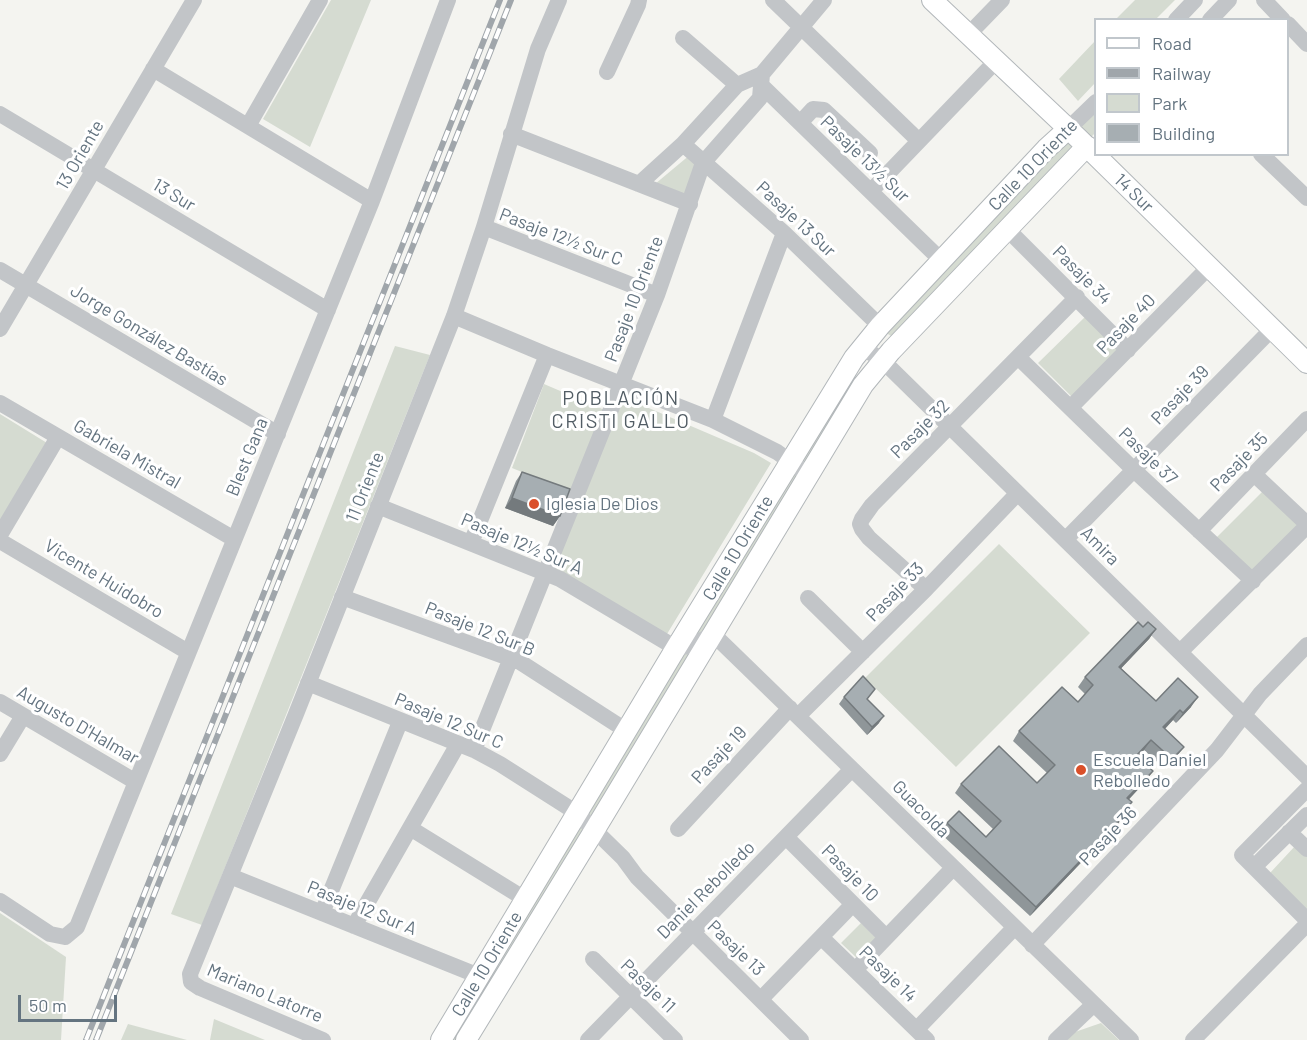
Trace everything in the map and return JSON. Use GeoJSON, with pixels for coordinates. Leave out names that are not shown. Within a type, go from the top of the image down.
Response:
{"type":"FeatureCollection","features":[{"type":"Feature","properties":{"kind":"main road","name":"14 Sur"},"geometry":{"type":"LineString","coordinates":[[932,0],[1068,129],[1091,142]]}},
{"type":"Feature","properties":{"kind":"main road","name":"Calle 10 Oriente"},"geometry":{"type":"LineString","coordinates":[[441,1040],[847,368],[880,326],[1046,149],[1068,129]]}},
{"type":"Feature","properties":{"kind":"main road","name":"Calle 10 Oriente"},"geometry":{"type":"LineString","coordinates":[[466,1040],[864,385],[882,360],[1091,142]]}},
{"type":"Feature","properties":{"kind":"main road","name":"14 Sur"},"geometry":{"type":"LineString","coordinates":[[1104,156],[1209,267],[1306,360]]}},
{"type":"Feature","properties":{"kind":"street","name":"13 Oriente"},"geometry":{"type":"LineString","coordinates":[[0,329],[194,0]]}},
{"type":"Feature","properties":{"kind":"street"},"geometry":{"type":"LineString","coordinates":[[249,126],[320,0]]}},
{"type":"Feature","properties":{"kind":"street","name":"Blest Gana"},"geometry":{"type":"LineString","coordinates":[[0,901],[50,934],[65,937],[77,927],[372,201],[448,0]]}},
{"type":"Feature","properties":{"kind":"street","name":"11 Oriente"},"geometry":{"type":"LineString","coordinates":[[191,982],[190,974],[454,316],[484,227],[538,49],[559,0]]}},
{"type":"Feature","properties":{"kind":"street"},"geometry":{"type":"LineString","coordinates":[[607,72],[639,0]]}},
{"type":"Feature","properties":{"kind":"street"},"geometry":{"type":"LineString","coordinates":[[773,0],[919,141]]}},
{"type":"Feature","properties":{"kind":"street","name":"Pasaje 10 Oriente"},"geometry":{"type":"LineString","coordinates":[[474,750],[657,295],[704,163],[760,99],[762,79],[801,26],[824,0]]}},
{"type":"Feature","properties":{"kind":"street"},"geometry":{"type":"LineString","coordinates":[[969,34],[1002,0]]}},
{"type":"Feature","properties":{"kind":"street"},"geometry":{"type":"LineString","coordinates":[[1180,18],[1195,0]]}},
{"type":"Feature","properties":{"kind":"street"},"geometry":{"type":"LineString","coordinates":[[1212,18],[1229,0]]}},
{"type":"Feature","properties":{"kind":"street"},"geometry":{"type":"LineString","coordinates":[[1264,0],[1281,18]]}},
{"type":"Feature","properties":{"kind":"street"},"geometry":{"type":"LineString","coordinates":[[1289,26],[1307,44]]}},
{"type":"Feature","properties":{"kind":"street"},"geometry":{"type":"LineString","coordinates":[[683,38],[737,85]]}},
{"type":"Feature","properties":{"kind":"street"},"geometry":{"type":"LineString","coordinates":[[871,191],[996,61]]}},
{"type":"Feature","properties":{"kind":"street"},"geometry":{"type":"LineString","coordinates":[[153,69],[372,201]]}},
{"type":"Feature","properties":{"kind":"street","name":"Pasaje 10 Oriente"},"geometry":{"type":"LineString","coordinates":[[639,184],[683,144],[737,85],[762,79]]}},
{"type":"Feature","properties":{"kind":"street","name":"Pasaje 13½ Sur"},"geometry":{"type":"LineString","coordinates":[[762,79],[800,123],[942,261]]}},
{"type":"Feature","properties":{"kind":"street","name":"Calle 10 Oriente"},"geometry":{"type":"LineString","coordinates":[[1068,129],[1094,103]]}},
{"type":"Feature","properties":{"kind":"street"},"geometry":{"type":"LineString","coordinates":[[800,123],[813,109],[824,110],[870,153]]}},
{"type":"Feature","properties":{"kind":"street","name":"13 Sur"},"geometry":{"type":"LineString","coordinates":[[0,114],[328,310]]}},
{"type":"Feature","properties":{"kind":"street"},"geometry":{"type":"LineString","coordinates":[[511,134],[690,204]]}},
{"type":"Feature","properties":{"kind":"street","name":"Pasaje 13 Sur"},"geometry":{"type":"LineString","coordinates":[[683,144],[784,233],[880,326]]}},
{"type":"Feature","properties":{"kind":"street"},"geometry":{"type":"LineString","coordinates":[[1263,156],[1307,198]]}},
{"type":"Feature","properties":{"kind":"street","name":"Pasaje 12½ Sur C"},"geometry":{"type":"LineString","coordinates":[[484,227],[657,295]]}},
{"type":"Feature","properties":{"kind":"street","name":"Pasaje 34"},"geometry":{"type":"LineString","coordinates":[[1006,229],[1128,350]]}},
{"type":"Feature","properties":{"kind":"street"},"geometry":{"type":"LineString","coordinates":[[713,420],[784,233]]}},
{"type":"Feature","properties":{"kind":"street","name":"Pasaje 40"},"geometry":{"type":"LineString","coordinates":[[1071,407],[1209,267]]}},
{"type":"Feature","properties":{"kind":"street","name":"Jorge González Bastías"},"geometry":{"type":"LineString","coordinates":[[0,270],[278,434]]}},
{"type":"Feature","properties":{"kind":"street","name":"Pasaje 32"},"geometry":{"type":"LineString","coordinates":[[926,589],[877,546],[860,524],[872,505],[1077,297]]}},
{"type":"Feature","properties":{"kind":"street"},"geometry":{"type":"LineString","coordinates":[[454,316],[713,420],[769,448],[809,475]]}},
{"type":"Feature","properties":{"kind":"street","name":"Pasaje 39"},"geometry":{"type":"LineString","coordinates":[[1066,539],[1272,329]]}},
{"type":"Feature","properties":{"kind":"street","name":"Amira"},"geometry":{"type":"LineString","coordinates":[[862,347],[882,360],[1307,777]]}},
{"type":"Feature","properties":{"kind":"street"},"geometry":{"type":"LineString","coordinates":[[471,543],[547,355]]}},
{"type":"Feature","properties":{"kind":"street","name":"Pasaje 37"},"geometry":{"type":"LineString","coordinates":[[1018,357],[1253,581]]}},
{"type":"Feature","properties":{"kind":"street","name":"Gabriela Mistral"},"geometry":{"type":"LineString","coordinates":[[0,403],[234,539]]}},
{"type":"Feature","properties":{"kind":"street","name":"Pasaje 35"},"geometry":{"type":"LineString","coordinates":[[1199,531],[1307,418]]}},
{"type":"Feature","properties":{"kind":"street"},"geometry":{"type":"LineString","coordinates":[[0,535],[58,437]]}},
{"type":"Feature","properties":{"kind":"street"},"geometry":{"type":"LineString","coordinates":[[1180,652],[1307,525],[1255,475]]}},
{"type":"Feature","properties":{"kind":"street","name":"Pasaje 33"},"geometry":{"type":"LineString","coordinates":[[794,712],[863,652],[1017,494]]}},
{"type":"Feature","properties":{"kind":"street","name":"Pasaje 12½ Sur A"},"geometry":{"type":"LineString","coordinates":[[378,506],[545,572],[572,585],[676,648]]}},
{"type":"Feature","properties":{"kind":"street","name":"Vicente Huidobro"},"geometry":{"type":"LineString","coordinates":[[0,541],[188,652]]}},
{"type":"Feature","properties":{"kind":"street","name":"Pasaje 12 Sur B"},"geometry":{"type":"LineString","coordinates":[[342,597],[510,658],[529,667],[627,731]]}},
{"type":"Feature","properties":{"kind":"street"},"geometry":{"type":"LineString","coordinates":[[808,598],[863,652]]}},
{"type":"Feature","properties":{"kind":"street"},"geometry":{"type":"LineString","coordinates":[[676,648],[693,645],[713,634]]}},
{"type":"Feature","properties":{"kind":"street","name":"Guacolda"},"geometry":{"type":"LineString","coordinates":[[713,634],[1131,1040]]}},
{"type":"Feature","properties":{"kind":"street","name":"Pasaje 36"},"geometry":{"type":"LineString","coordinates":[[1032,945],[1217,750],[1260,694],[1307,645]]}},
{"type":"Feature","properties":{"kind":"street","name":"Pasaje 12 Sur C"},"geometry":{"type":"LineString","coordinates":[[308,684],[474,750],[578,813],[594,831]]}},
{"type":"Feature","properties":{"kind":"street","name":"Augusto D'Halmar"},"geometry":{"type":"LineString","coordinates":[[0,702],[136,782]]}},
{"type":"Feature","properties":{"kind":"street","name":"Pasaje 19"},"geometry":{"type":"LineString","coordinates":[[678,829],[794,712]]}},
{"type":"Feature","properties":{"kind":"street"},"geometry":{"type":"LineString","coordinates":[[0,754],[23,716]]}},
{"type":"Feature","properties":{"kind":"street"},"geometry":{"type":"LineString","coordinates":[[322,913],[400,722]]}},
{"type":"Feature","properties":{"kind":"street"},"geometry":{"type":"LineString","coordinates":[[354,926],[458,744]]}},
{"type":"Feature","properties":{"kind":"street","name":"Daniel Rebolledo"},"geometry":{"type":"LineString","coordinates":[[588,1040],[629,995],[852,769]]}},
{"type":"Feature","properties":{"kind":"street"},"geometry":{"type":"LineString","coordinates":[[1248,861],[1307,789]]}},
{"type":"Feature","properties":{"kind":"street"},"geometry":{"type":"LineString","coordinates":[[1248,861],[1289,832],[1307,815]]}},
{"type":"Feature","properties":{"kind":"street"},"geometry":{"type":"LineString","coordinates":[[410,828],[525,899]]}},
{"type":"Feature","properties":{"kind":"street","name":"Pasaje 13"},"geometry":{"type":"LineString","coordinates":[[594,831],[623,858],[637,877],[801,1040]]}},
{"type":"Feature","properties":{"kind":"street"},"geometry":{"type":"LineString","coordinates":[[1289,832],[1307,849]]}},
{"type":"Feature","properties":{"kind":"street","name":"Pasaje 10"},"geometry":{"type":"LineString","coordinates":[[786,837],[886,937]]}},
{"type":"Feature","properties":{"kind":"street"},"geometry":{"type":"LineString","coordinates":[[1193,1040],[1307,922],[1248,861]]}},
{"type":"Feature","properties":{"kind":"street"},"geometry":{"type":"LineString","coordinates":[[855,970],[953,868]]}},
{"type":"Feature","properties":{"kind":"street","name":"Pasaje 12 Sur A"},"geometry":{"type":"LineString","coordinates":[[230,876],[479,976]]}},
{"type":"Feature","properties":{"kind":"street"},"geometry":{"type":"LineString","coordinates":[[761,999],[854,904]]}},
{"type":"Feature","properties":{"kind":"street"},"geometry":{"type":"LineString","coordinates":[[922,1034],[1014,928]]}},
{"type":"Feature","properties":{"kind":"street","name":"Pasaje 14"},"geometry":{"type":"LineString","coordinates":[[822,938],[922,1034]]}},
{"type":"Feature","properties":{"kind":"street","name":"Pasaje 11"},"geometry":{"type":"LineString","coordinates":[[593,959],[675,1040]]}},
{"type":"Feature","properties":{"kind":"street","name":"Mariano Latorre"},"geometry":{"type":"LineString","coordinates":[[191,982],[200,988],[323,1040]]}},
{"type":"Feature","properties":{"kind":"street"},"geometry":{"type":"LineString","coordinates":[[1056,1040],[1094,1004]]}},
{"type":"Feature","properties":{"kind":"green space"},"geometry":{"type":"Polygon","coordinates":[[[331,0],[371,0],[310,147],[263,119],[331,0]]]}},
{"type":"Feature","properties":{"kind":"green space"},"geometry":{"type":"Polygon","coordinates":[[[1135,0],[1175,0],[1157,18],[1117,18],[1135,0]]]}},
{"type":"Feature","properties":{"kind":"green space"},"geometry":{"type":"Polygon","coordinates":[[[1094,42],[1094,84],[1078,101],[1059,79],[1094,42]]]}},
{"type":"Feature","properties":{"kind":"green space"},"geometry":{"type":"Polygon","coordinates":[[[1094,110],[1094,134],[897,340],[882,330],[1094,110]]]}},
{"type":"Feature","properties":{"kind":"green space"},"geometry":{"type":"Polygon","coordinates":[[[691,154],[700,166],[688,201],[655,184],[691,154]]]}},
{"type":"Feature","properties":{"kind":"green space"},"geometry":{"type":"Polygon","coordinates":[[[1086,316],[1125,354],[1077,402],[1038,363],[1086,316]]]}},
{"type":"Feature","properties":{"kind":"green space"},"geometry":{"type":"Polygon","coordinates":[[[395,346],[430,355],[202,925],[171,914],[395,346]]]}},
{"type":"Feature","properties":{"kind":"green space"},"geometry":{"type":"Polygon","coordinates":[[[848,375],[861,385],[460,1040],[446,1040],[848,375]]]}},
{"type":"Feature","properties":{"kind":"green space"},"geometry":{"type":"Polygon","coordinates":[[[544,384],[607,411],[574,493],[512,468],[544,384]]]}},
{"type":"Feature","properties":{"kind":"green space"},"geometry":{"type":"Polygon","coordinates":[[[623,397],[754,453],[771,463],[667,634],[551,568],[623,397]]]}},
{"type":"Feature","properties":{"kind":"green space"},"geometry":{"type":"Polygon","coordinates":[[[0,414],[47,443],[0,523],[0,414]]]}},
{"type":"Feature","properties":{"kind":"green space"},"geometry":{"type":"Polygon","coordinates":[[[1264,490],[1303,529],[1255,577],[1216,538],[1264,490]]]}},
{"type":"Feature","properties":{"kind":"green space"},"geometry":{"type":"Polygon","coordinates":[[[999,544],[1090,633],[956,767],[865,678],[999,544]]]}},
{"type":"Feature","properties":{"kind":"green space"},"geometry":{"type":"Polygon","coordinates":[[[1296,845],[1307,856],[1307,911],[1270,873],[1296,845]]]}},
{"type":"Feature","properties":{"kind":"green space"},"geometry":{"type":"Polygon","coordinates":[[[0,913],[66,957],[61,1040],[0,1040],[0,913]]]}},
{"type":"Feature","properties":{"kind":"green space"},"geometry":{"type":"Polygon","coordinates":[[[861,923],[880,942],[861,962],[841,943],[861,923]]]}},
{"type":"Feature","properties":{"kind":"green space"},"geometry":{"type":"Polygon","coordinates":[[[214,1019],[265,1040],[210,1040],[214,1019]]]}},
{"type":"Feature","properties":{"kind":"green space"},"geometry":{"type":"Polygon","coordinates":[[[1101,1023],[1119,1040],[1067,1040],[1075,1032],[1101,1023]]]}},
{"type":"Feature","properties":{"kind":"green space"},"geometry":{"type":"Polygon","coordinates":[[[128,1024],[187,1040],[121,1040],[128,1024]]]}},
{"type":"Feature","properties":{"kind":"building"},"geometry":{"type":"Polygon","coordinates":[[[522,472],[570,489],[560,516],[512,498],[522,472]]]}},
{"type":"Feature","properties":{"kind":"building","name":"Escuela Daniel Rebolledo"},"geometry":{"type":"Polygon","coordinates":[[[1138,622],[1143,627],[1148,622],[1156,629],[1119,667],[1156,701],[1178,678],[1198,697],[1183,713],[1180,710],[1163,727],[1184,747],[1172,759],[1151,740],[1136,756],[1153,771],[1127,798],[1132,802],[1123,812],[1125,814],[1036,907],[947,823],[959,811],[986,837],[1001,821],[961,784],[999,746],[1037,783],[1055,765],[1019,731],[1062,687],[1078,702],[1093,685],[1085,677],[1138,622]]]}},
{"type":"Feature","properties":{"kind":"building"},"geometry":{"type":"Polygon","coordinates":[[[863,676],[875,689],[867,699],[884,716],[872,727],[844,697],[863,676]]]}},
{"type":"Feature","properties":{"kind":"railway"},"geometry":{"type":"LineString","coordinates":[[86,1040],[500,0]]}},
{"type":"Feature","properties":{"kind":"railway"},"geometry":{"type":"LineString","coordinates":[[96,1040],[511,0]]}},
{"type":"Feature","properties":{"kind":"place","name":"Iglesia De Dios"},"geometry":{"type":"Point","coordinates":[534,504]}},
{"type":"Feature","properties":{"kind":"place","name":"Escuela Daniel Rebolledo"},"geometry":{"type":"Point","coordinates":[1081,770]}},
{"type":"Feature","properties":{"kind":"district","name":"POBLACIÓN CRISTI GALLO"},"geometry":{"type":"Point","coordinates":[621,410]}}]}
